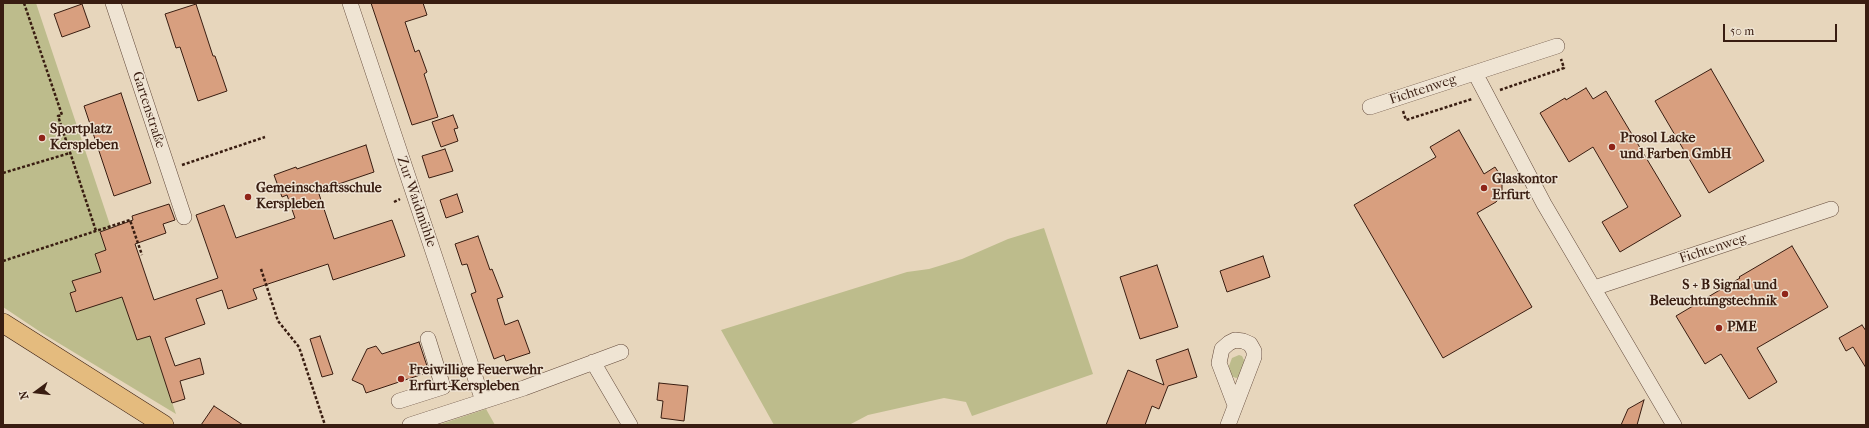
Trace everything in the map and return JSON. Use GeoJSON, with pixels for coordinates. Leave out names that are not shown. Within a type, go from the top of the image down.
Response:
{"type":"FeatureCollection","features":[{"type":"Feature","properties":{"kind":"main road"},"geometry":{"type":"LineString","coordinates":[[3,323],[164,425]]}},
{"type":"Feature","properties":{"kind":"street","name":"Gartenstraße"},"geometry":{"type":"LineString","coordinates":[[113,3],[184,217]]}},
{"type":"Feature","properties":{"kind":"street","name":"Zur Waidmühle"},"geometry":{"type":"LineString","coordinates":[[350,3],[483,401]]}},
{"type":"Feature","properties":{"kind":"street","name":"Fichtenweg"},"geometry":{"type":"LineString","coordinates":[[1370,107],[1556,46]]}},
{"type":"Feature","properties":{"kind":"street","name":"Fichtenweg"},"geometry":{"type":"LineString","coordinates":[[1475,73],[1544,204],[1674,425]]}},
{"type":"Feature","properties":{"kind":"street","name":"Fichtenweg"},"geometry":{"type":"LineString","coordinates":[[1594,288],[1831,209]]}},
{"type":"Feature","properties":{"kind":"street"},"geometry":{"type":"LineString","coordinates":[[399,401],[444,387],[428,339]]}},
{"type":"Feature","properties":{"kind":"street"},"geometry":{"type":"LineString","coordinates":[[410,425],[621,352]]}},
{"type":"Feature","properties":{"kind":"street"},"geometry":{"type":"LineString","coordinates":[[593,362],[630,425]]}},
{"type":"Feature","properties":{"kind":"street"},"geometry":{"type":"LineString","coordinates":[[417,395],[425,420]]}},
{"type":"Feature","properties":{"kind":"street"},"geometry":{"type":"LineString","coordinates":[[1228,425],[1235,405]]}},
{"type":"Feature","properties":{"kind":"path"},"geometry":{"type":"LineString","coordinates":[[24,3],[62,115],[58,116],[96,231]]}},
{"type":"Feature","properties":{"kind":"path"},"geometry":{"type":"LineString","coordinates":[[168,170],[265,137]]}},
{"type":"Feature","properties":{"kind":"path"},"geometry":{"type":"LineString","coordinates":[[3,173],[70,153]]}},
{"type":"Feature","properties":{"kind":"path"},"geometry":{"type":"LineString","coordinates":[[3,261],[130,220],[142,255]]}},
{"type":"Feature","properties":{"kind":"path"},"geometry":{"type":"LineString","coordinates":[[261,269],[278,320],[299,347],[325,425]]}},
{"type":"Feature","properties":{"kind":"shaded area","name":"Sportplatz Kerspleben"},"geometry":{"type":"Polygon","coordinates":[[[3,3],[36,3],[111,228],[100,232],[150,336],[176,414],[42,333],[3,307],[3,3]]]}},
{"type":"Feature","properties":{"kind":"shaded area"},"geometry":{"type":"Polygon","coordinates":[[[1044,228],[1093,374],[972,416],[966,402],[944,398],[868,415],[849,425],[774,425],[721,330],[907,272],[929,269],[962,259],[1008,239],[1044,228]]]}},
{"type":"Feature","properties":{"kind":"shaded area"},"geometry":{"type":"Polygon","coordinates":[[[1239,355],[1242,356],[1245,362],[1239,377],[1236,378],[1231,376],[1229,366],[1232,358],[1239,355]]]}},
{"type":"Feature","properties":{"kind":"shaded area"},"geometry":{"type":"Polygon","coordinates":[[[486,409],[495,425],[438,425],[486,409]]]}},
{"type":"Feature","properties":{"kind":"building"},"geometry":{"type":"Polygon","coordinates":[[[371,3],[423,3],[427,15],[405,22],[415,52],[419,50],[427,72],[424,74],[438,117],[412,125],[371,3]]]}},
{"type":"Feature","properties":{"kind":"building"},"geometry":{"type":"Polygon","coordinates":[[[82,4],[90,27],[62,37],[54,14],[82,4]]]}},
{"type":"Feature","properties":{"kind":"building"},"geometry":{"type":"Polygon","coordinates":[[[196,4],[213,56],[215,56],[227,91],[198,101],[180,47],[176,48],[165,14],[196,4]]]}},
{"type":"Feature","properties":{"kind":"building"},"geometry":{"type":"Polygon","coordinates":[[[1711,69],[1764,161],[1709,193],[1655,101],[1711,69]]]}},
{"type":"Feature","properties":{"kind":"building"},"geometry":{"type":"Polygon","coordinates":[[[1586,88],[1593,99],[1606,91],[1681,216],[1620,252],[1602,222],[1628,207],[1593,147],[1569,162],[1540,113],[1565,98],[1566,100],[1586,88]]]}},
{"type":"Feature","properties":{"kind":"building"},"geometry":{"type":"Polygon","coordinates":[[[121,93],[151,183],[114,196],[84,106],[121,93]]]}},
{"type":"Feature","properties":{"kind":"building"},"geometry":{"type":"Polygon","coordinates":[[[453,115],[458,128],[454,129],[458,141],[441,147],[432,122],[453,115]]]}},
{"type":"Feature","properties":{"kind":"building"},"geometry":{"type":"Polygon","coordinates":[[[1459,130],[1484,174],[1495,167],[1502,178],[1502,191],[1500,197],[1496,202],[1477,213],[1532,307],[1443,358],[1354,205],[1436,157],[1430,147],[1459,130]]]}},
{"type":"Feature","properties":{"kind":"building"},"geometry":{"type":"Polygon","coordinates":[[[366,145],[374,172],[318,191],[334,239],[392,220],[405,256],[333,280],[328,264],[253,289],[257,299],[228,309],[222,290],[196,299],[205,324],[165,338],[175,366],[200,358],[204,374],[180,381],[185,399],[172,403],[150,336],[137,340],[122,297],[76,312],[70,293],[76,291],[72,281],[101,272],[95,254],[106,250],[100,232],[133,220],[132,216],[169,204],[175,220],[163,224],[166,233],[135,244],[154,300],[218,278],[196,215],[224,205],[236,238],[295,218],[287,195],[282,197],[274,175],[296,167],[297,169],[366,145]]]}},
{"type":"Feature","properties":{"kind":"building"},"geometry":{"type":"Polygon","coordinates":[[[445,149],[453,171],[429,178],[422,156],[445,149]]]}},
{"type":"Feature","properties":{"kind":"building"},"geometry":{"type":"Polygon","coordinates":[[[457,194],[463,212],[446,218],[440,200],[457,194]]]}},
{"type":"Feature","properties":{"kind":"building"},"geometry":{"type":"Polygon","coordinates":[[[478,236],[490,270],[492,269],[503,297],[497,299],[505,325],[518,320],[530,353],[506,361],[504,355],[494,359],[471,294],[476,292],[467,264],[462,265],[455,244],[478,236]]]}},
{"type":"Feature","properties":{"kind":"building"},"geometry":{"type":"Polygon","coordinates":[[[1792,246],[1828,307],[1757,348],[1777,382],[1749,399],[1721,354],[1705,364],[1676,316],[1792,246]]]}},
{"type":"Feature","properties":{"kind":"building"},"geometry":{"type":"Polygon","coordinates":[[[1263,256],[1270,277],[1227,292],[1220,271],[1263,256]]]}},
{"type":"Feature","properties":{"kind":"building"},"geometry":{"type":"Polygon","coordinates":[[[1157,265],[1178,327],[1140,339],[1120,277],[1157,265]]]}},
{"type":"Feature","properties":{"kind":"building"},"geometry":{"type":"Polygon","coordinates":[[[1862,325],[1866,331],[1866,368],[1853,347],[1846,351],[1839,338],[1862,325]]]}},
{"type":"Feature","properties":{"kind":"building"},"geometry":{"type":"Polygon","coordinates":[[[320,336],[333,374],[322,377],[310,339],[320,336]]]}},
{"type":"Feature","properties":{"kind":"building"},"geometry":{"type":"Polygon","coordinates":[[[419,342],[429,372],[366,393],[363,385],[352,380],[367,349],[376,346],[382,354],[419,342]]]}},
{"type":"Feature","properties":{"kind":"building"},"geometry":{"type":"Polygon","coordinates":[[[1188,349],[1197,377],[1168,386],[1159,409],[1152,406],[1145,425],[1106,425],[1128,370],[1164,385],[1156,360],[1188,349]]]}},
{"type":"Feature","properties":{"kind":"building"},"geometry":{"type":"Polygon","coordinates":[[[659,383],[688,386],[684,421],[661,418],[663,401],[657,400],[659,383]]]}},
{"type":"Feature","properties":{"kind":"building"},"geometry":{"type":"Polygon","coordinates":[[[1644,400],[1637,425],[1621,425],[1628,409],[1644,400]]]}},
{"type":"Feature","properties":{"kind":"building"},"geometry":{"type":"Polygon","coordinates":[[[214,406],[243,425],[201,425],[214,406]]]}},
{"type":"Feature","properties":{"kind":"place","name":"Sportplatz Kerspleben"},"geometry":{"type":"Point","coordinates":[42,138]}},
{"type":"Feature","properties":{"kind":"place","name":"Prosol Lacke und Farben GmbH"},"geometry":{"type":"Point","coordinates":[1612,147]}},
{"type":"Feature","properties":{"kind":"place","name":"Glaskontor Erfurt"},"geometry":{"type":"Point","coordinates":[1484,188]}},
{"type":"Feature","properties":{"kind":"place","name":"Gemeinschaftsschule Kerspleben"},"geometry":{"type":"Point","coordinates":[248,197]}},
{"type":"Feature","properties":{"kind":"place","name":"S + B Signal und Beleuchtungstechnik"},"geometry":{"type":"Point","coordinates":[1785,294]}},
{"type":"Feature","properties":{"kind":"place","name":"PME"},"geometry":{"type":"Point","coordinates":[1719,328]}},
{"type":"Feature","properties":{"kind":"place","name":"Freiwillige Feuerwehr Erfurt-Kerspleben"},"geometry":{"type":"Point","coordinates":[401,379]}}]}
